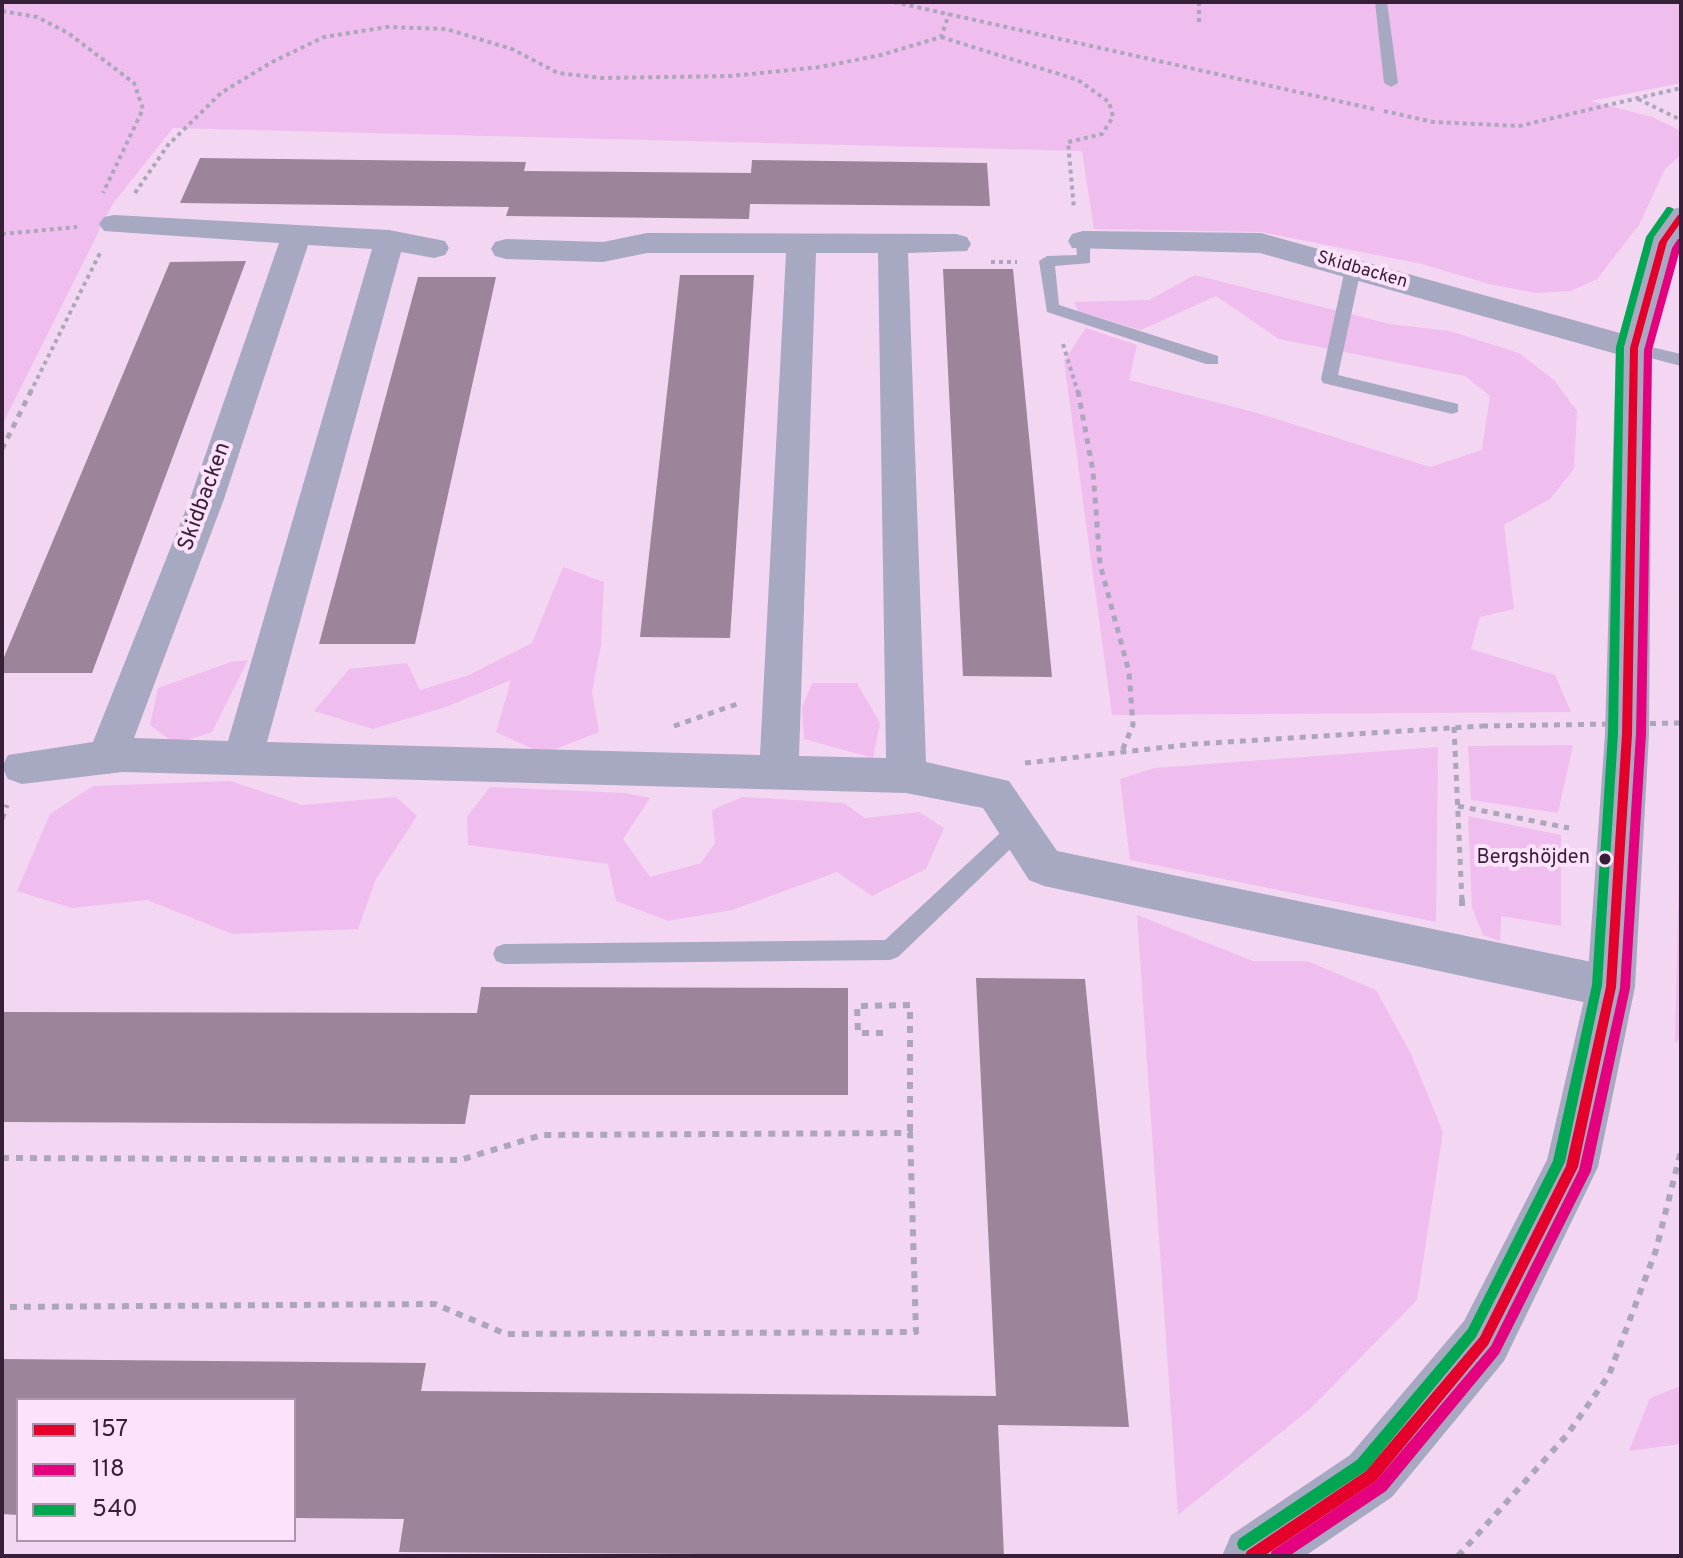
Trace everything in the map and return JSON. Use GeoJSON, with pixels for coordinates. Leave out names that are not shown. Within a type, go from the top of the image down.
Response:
{"type":"FeatureCollection","features":[{"type":"Feature","properties":{"kind":"street"},"geometry":{"type":"LineString","coordinates":[[1252,1556],[1371,1476],[1484,1341],[1572,1167],[1611,987],[1627,734],[1634,348],[1663,242],[1681,217]]}},
{"type":"Feature","properties":{"kind":"street"},"geometry":{"type":"LineString","coordinates":[[114,224],[389,240],[434,248]]}},
{"type":"Feature","properties":{"kind":"street","name":"Skidbacken"},"geometry":{"type":"LineString","coordinates":[[107,757],[207,499],[297,234]]}},
{"type":"Feature","properties":{"kind":"street"},"geometry":{"type":"LineString","coordinates":[[243,758],[389,240]]}},
{"type":"Feature","properties":{"kind":"street","name":"Skidbacken"},"geometry":{"type":"LineString","coordinates":[[1083,241],[1261,243],[1634,348]]}},
{"type":"Feature","properties":{"kind":"street"},"geometry":{"type":"LineString","coordinates":[[779,772],[801,242]]}},
{"type":"Feature","properties":{"kind":"street"},"geometry":{"type":"LineString","coordinates":[[506,249],[603,252],[647,243],[956,244]]}},
{"type":"Feature","properties":{"kind":"street"},"geometry":{"type":"LineString","coordinates":[[893,243],[906,776]]}},
{"type":"Feature","properties":{"kind":"street"},"geometry":{"type":"LineString","coordinates":[[22,767],[107,757],[243,758],[906,776],[995,793],[1044,867],[1611,987]]}},
{"type":"Feature","properties":{"kind":"lane"},"geometry":{"type":"LineString","coordinates":[[1381,2],[1391,83]]}},
{"type":"Feature","properties":{"kind":"lane"},"geometry":{"type":"LineString","coordinates":[[1083,241],[1085,260],[1047,261],[1052,308],[1212,360]]}},
{"type":"Feature","properties":{"kind":"lane"},"geometry":{"type":"LineString","coordinates":[[1353,269],[1329,379],[1452,408]]}},
{"type":"Feature","properties":{"kind":"lane"},"geometry":{"type":"LineString","coordinates":[[1634,348],[1681,360]]}},
{"type":"Feature","properties":{"kind":"lane"},"geometry":{"type":"LineString","coordinates":[[504,954],[890,950],[1018,829]]}},
{"type":"Feature","properties":{"kind":"path"},"geometry":{"type":"LineString","coordinates":[[894,2],[1433,122],[1519,126],[1681,88]]}},
{"type":"Feature","properties":{"kind":"path"},"geometry":{"type":"LineString","coordinates":[[1199,2],[1199,25]]}},
{"type":"Feature","properties":{"kind":"path"},"geometry":{"type":"LineString","coordinates":[[2,11],[37,17],[68,33],[134,83],[143,109],[93,211],[114,224]]}},
{"type":"Feature","properties":{"kind":"path"},"geometry":{"type":"LineString","coordinates":[[941,37],[949,14]]}},
{"type":"Feature","properties":{"kind":"path"},"geometry":{"type":"LineString","coordinates":[[2,449],[114,224],[168,145],[221,93],[272,62],[324,37],[387,27],[446,29],[512,49],[558,73],[635,78],[731,76],[820,67],[881,55],[941,37],[1078,80],[1109,102],[1113,117],[1102,134],[1068,142],[1074,212]]}},
{"type":"Feature","properties":{"kind":"path"},"geometry":{"type":"LineString","coordinates":[[1637,98],[1681,120]]}},
{"type":"Feature","properties":{"kind":"path"},"geometry":{"type":"LineString","coordinates":[[2,234],[114,224]]}},
{"type":"Feature","properties":{"kind":"path"},"geometry":{"type":"LineString","coordinates":[[1052,308],[1075,375],[1093,471],[1100,564],[1129,672],[1133,725],[1121,752]]}},
{"type":"Feature","properties":{"kind":"path"},"geometry":{"type":"LineString","coordinates":[[1014,764],[1121,752],[1454,727],[1681,723]]}},
{"type":"Feature","properties":{"kind":"path"},"geometry":{"type":"LineString","coordinates":[[1454,727],[1464,956]]}},
{"type":"Feature","properties":{"kind":"path"},"geometry":{"type":"LineString","coordinates":[[1458,806],[1569,828]]}},
{"type":"Feature","properties":{"kind":"path"},"geometry":{"type":"LineString","coordinates":[[2,1307],[435,1304],[506,1334],[916,1332],[910,1005],[857,1006],[858,1033],[883,1033]]}},
{"type":"Feature","properties":{"kind":"path"},"geometry":{"type":"LineString","coordinates":[[2,1158],[460,1160],[542,1135],[910,1133]]}},
{"type":"Feature","properties":{"kind":"path"},"geometry":{"type":"LineString","coordinates":[[1458,1556],[1567,1435],[1609,1375],[1656,1250],[1681,1154]]}},
{"type":"Feature","properties":{"kind":"shaded area"},"geometry":{"type":"Polygon","coordinates":[[[2,2],[1681,2],[1681,83],[1591,101],[1652,117],[1681,131],[1681,155],[1665,169],[1639,225],[1597,279],[1571,291],[1536,293],[1489,284],[1422,264],[1261,232],[1094,229],[1082,151],[173,128],[112,205],[2,425],[2,2]]]}},
{"type":"Feature","properties":{"kind":"shaded area"},"geometry":{"type":"Polygon","coordinates":[[[1195,275],[1390,324],[1450,331],[1519,353],[1554,380],[1577,411],[1574,469],[1550,499],[1504,525],[1514,609],[1480,617],[1471,649],[1555,675],[1571,712],[1112,715],[1064,361],[1086,328],[1137,345],[1129,380],[1254,412],[1430,467],[1482,450],[1490,396],[1465,376],[1279,339],[1216,296],[1141,330],[1078,311],[1074,302],[1149,300],[1195,275]]]}},
{"type":"Feature","properties":{"kind":"shaded area"},"geometry":{"type":"Polygon","coordinates":[[[563,567],[604,582],[601,645],[592,692],[599,732],[543,754],[496,732],[511,680],[446,707],[373,729],[314,711],[349,669],[407,663],[420,690],[469,675],[532,643],[563,567]]]}},
{"type":"Feature","properties":{"kind":"shaded area"},"geometry":{"type":"Polygon","coordinates":[[[248,660],[212,732],[175,744],[150,725],[158,688],[231,662],[248,660]]]}},
{"type":"Feature","properties":{"kind":"shaded area"},"geometry":{"type":"Polygon","coordinates":[[[812,683],[857,683],[880,723],[873,758],[804,739],[802,707],[812,683]]]}},
{"type":"Feature","properties":{"kind":"shaded area"},"geometry":{"type":"Polygon","coordinates":[[[1573,745],[1558,813],[1471,800],[1468,746],[1573,745]]]}},
{"type":"Feature","properties":{"kind":"shaded area"},"geometry":{"type":"Polygon","coordinates":[[[1438,747],[1436,922],[1130,860],[1120,779],[1155,768],[1438,747]]]}},
{"type":"Feature","properties":{"kind":"shaded area"},"geometry":{"type":"Polygon","coordinates":[[[1681,776],[1681,1037],[1675,1043],[1681,776]]]}},
{"type":"Feature","properties":{"kind":"shaded area"},"geometry":{"type":"Polygon","coordinates":[[[230,781],[302,805],[396,797],[417,816],[376,879],[358,929],[232,934],[147,900],[72,908],[17,891],[50,814],[93,786],[230,781]]]}},
{"type":"Feature","properties":{"kind":"shaded area"},"geometry":{"type":"Polygon","coordinates":[[[490,787],[625,793],[650,798],[623,839],[650,877],[701,863],[715,843],[712,810],[742,797],[844,803],[865,818],[919,812],[944,828],[926,869],[872,896],[837,872],[732,910],[668,921],[616,901],[608,864],[468,845],[467,817],[490,787]]]}},
{"type":"Feature","properties":{"kind":"shaded area"},"geometry":{"type":"Polygon","coordinates":[[[1468,816],[1561,835],[1561,926],[1501,916],[1500,941],[1483,935],[1472,907],[1468,816]]]}},
{"type":"Feature","properties":{"kind":"shaded area"},"geometry":{"type":"Polygon","coordinates":[[[1137,915],[1253,961],[1307,961],[1376,990],[1411,1054],[1443,1132],[1417,1300],[1310,1409],[1178,1515],[1137,915]]]}},
{"type":"Feature","properties":{"kind":"shaded area"},"geometry":{"type":"Polygon","coordinates":[[[1681,1386],[1681,1444],[1629,1451],[1650,1398],[1681,1386]]]}},
{"type":"Feature","properties":{"kind":"building"},"geometry":{"type":"Polygon","coordinates":[[[200,158],[526,162],[524,171],[751,173],[752,160],[987,163],[990,206],[750,204],[749,219],[506,216],[509,207],[180,203],[200,158]]]}},
{"type":"Feature","properties":{"kind":"building"},"geometry":{"type":"Polygon","coordinates":[[[246,261],[92,673],[2,673],[2,662],[170,262],[246,261]]]}},
{"type":"Feature","properties":{"kind":"building"},"geometry":{"type":"Polygon","coordinates":[[[943,269],[1013,269],[1052,677],[963,676],[943,269]]]}},
{"type":"Feature","properties":{"kind":"building"},"geometry":{"type":"Polygon","coordinates":[[[680,275],[754,275],[730,638],[640,637],[680,275]]]}},
{"type":"Feature","properties":{"kind":"building"},"geometry":{"type":"Polygon","coordinates":[[[418,277],[496,277],[415,644],[319,644],[418,277]]]}},
{"type":"Feature","properties":{"kind":"building"},"geometry":{"type":"Polygon","coordinates":[[[976,978],[1085,979],[1129,1427],[998,1425],[1004,1556],[399,1552],[404,1519],[296,1518],[296,1398],[16,1398],[16,1515],[2,1514],[2,1359],[426,1363],[421,1391],[996,1396],[976,978]]]}},
{"type":"Feature","properties":{"kind":"building"},"geometry":{"type":"Polygon","coordinates":[[[481,987],[848,988],[848,1095],[470,1095],[465,1124],[2,1122],[2,1012],[477,1013],[481,987]]]}},
{"type":"Feature","properties":{"kind":"transit line","name":"540"},"geometry":{"type":"LineString","coordinates":[[1244,1544],[1362,1465],[1472,1333],[1559,1162],[1597,985],[1613,733],[1620,347],[1650,237],[1670,209]]}},
{"type":"Feature","properties":{"kind":"transit line","name":"157"},"geometry":{"type":"LineString","coordinates":[[1252,1556],[1371,1476],[1484,1341],[1572,1167],[1611,987],[1627,734],[1634,348],[1663,242],[1681,217]]}},
{"type":"Feature","properties":{"kind":"transit line","name":"118"},"geometry":{"type":"LineString","coordinates":[[1277,1556],[1381,1486],[1495,1350],[1585,1171],[1625,988],[1641,734],[1648,350],[1676,248],[1681,241]]}},
{"type":"Feature","properties":{"kind":"place","name":"Bergshöjden"},"geometry":{"type":"Point","coordinates":[1605,859]}}]}
